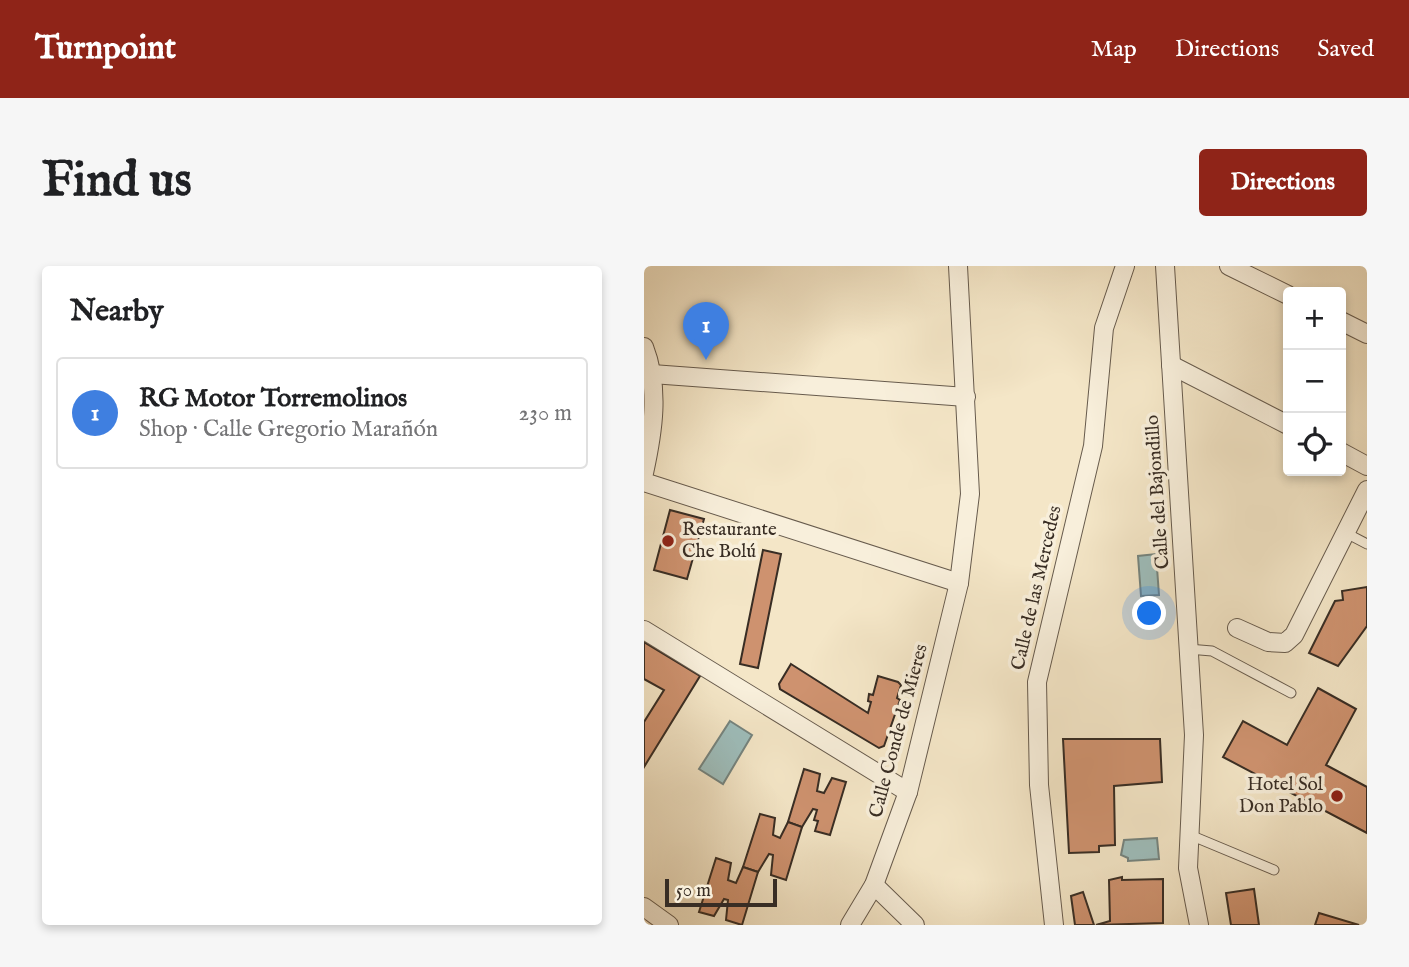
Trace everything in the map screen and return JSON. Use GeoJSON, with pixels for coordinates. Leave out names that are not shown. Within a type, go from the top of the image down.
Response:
{"type":"FeatureCollection","features":[{"type":"Feature","properties":{"kind":"street","name":"Calle Conde de Mieres"},"geometry":{"type":"LineString","coordinates":[[850,925],[874,885],[908,792],[959,583],[970,494],[958,266]]}},
{"type":"Feature","properties":{"kind":"street","name":"Calle de las Mercedes"},"geometry":{"type":"LineString","coordinates":[[1054,925],[1039,785],[1037,682],[1093,446],[1104,328],[1125,266]]}},
{"type":"Feature","properties":{"kind":"street","name":"Calle del Bajondillo"},"geometry":{"type":"LineString","coordinates":[[1165,266],[1194,735],[1188,868],[1199,925]]}},
{"type":"Feature","properties":{"kind":"street"},"geometry":{"type":"LineString","coordinates":[[1229,266],[1283,293]]}},
{"type":"Feature","properties":{"kind":"street"},"geometry":{"type":"LineString","coordinates":[[1346,324],[1367,334]]}},
{"type":"Feature","properties":{"kind":"street"},"geometry":{"type":"LineString","coordinates":[[644,347],[652,374],[654,412],[644,473]]}},
{"type":"Feature","properties":{"kind":"street"},"geometry":{"type":"LineString","coordinates":[[1171,365],[1283,422]]}},
{"type":"Feature","properties":{"kind":"street"},"geometry":{"type":"LineString","coordinates":[[652,374],[966,397]]}},
{"type":"Feature","properties":{"kind":"street"},"geometry":{"type":"LineString","coordinates":[[1346,455],[1367,466]]}},
{"type":"Feature","properties":{"kind":"street"},"geometry":{"type":"LineString","coordinates":[[644,482],[959,583]]}},
{"type":"Feature","properties":{"kind":"street"},"geometry":{"type":"LineString","coordinates":[[1237,628],[1268,642],[1285,643],[1294,635],[1367,490]]}},
{"type":"Feature","properties":{"kind":"street"},"geometry":{"type":"LineString","coordinates":[[644,630],[908,792]]}},
{"type":"Feature","properties":{"kind":"street"},"geometry":{"type":"LineString","coordinates":[[874,885],[915,925]]}},
{"type":"Feature","properties":{"kind":"street"},"geometry":{"type":"LineString","coordinates":[[644,907],[668,925]]}},
{"type":"Feature","properties":{"kind":"lane"},"geometry":{"type":"LineString","coordinates":[[1346,533],[1367,544]]}},
{"type":"Feature","properties":{"kind":"lane"},"geometry":{"type":"LineString","coordinates":[[1188,649],[1212,652],[1291,692]]}},
{"type":"Feature","properties":{"kind":"lane"},"geometry":{"type":"LineString","coordinates":[[1190,835],[1274,870]]}},
{"type":"Feature","properties":{"kind":"water"},"geometry":{"type":"Polygon","coordinates":[[[1156,554],[1159,595],[1141,596],[1138,556],[1156,554]]]}},
{"type":"Feature","properties":{"kind":"water"},"geometry":{"type":"Polygon","coordinates":[[[730,721],[752,735],[723,784],[699,769],[730,721]]]}},
{"type":"Feature","properties":{"kind":"water"},"geometry":{"type":"Polygon","coordinates":[[[1157,838],[1159,859],[1128,861],[1128,858],[1121,855],[1124,840],[1157,838]]]}},
{"type":"Feature","properties":{"kind":"building"},"geometry":{"type":"Polygon","coordinates":[[[670,510],[704,519],[687,579],[654,570],[670,510]]]}},
{"type":"Feature","properties":{"kind":"building"},"geometry":{"type":"Polygon","coordinates":[[[763,550],[781,554],[758,668],[740,664],[763,550]]]}},
{"type":"Feature","properties":{"kind":"building"},"geometry":{"type":"Polygon","coordinates":[[[1367,587],[1367,626],[1338,666],[1309,653],[1335,601],[1343,600],[1342,591],[1367,587]]]}},
{"type":"Feature","properties":{"kind":"building"},"geometry":{"type":"Polygon","coordinates":[[[644,642],[700,676],[644,767],[644,722],[664,690],[644,679],[644,642]]]}},
{"type":"Feature","properties":{"kind":"building"},"geometry":{"type":"Polygon","coordinates":[[[791,664],[868,713],[871,702],[868,701],[869,694],[873,695],[878,676],[898,682],[901,685],[897,698],[900,700],[884,746],[879,748],[780,689],[779,684],[791,664]]]}},
{"type":"Feature","properties":{"kind":"building"},"geometry":{"type":"Polygon","coordinates":[[[1318,688],[1356,709],[1326,765],[1367,787],[1367,833],[1223,757],[1243,721],[1287,745],[1318,688]]]}},
{"type":"Feature","properties":{"kind":"building"},"geometry":{"type":"Polygon","coordinates":[[[1063,739],[1160,739],[1162,782],[1114,786],[1115,845],[1099,846],[1099,852],[1069,853],[1063,739]]]}},
{"type":"Feature","properties":{"kind":"building"},"geometry":{"type":"Polygon","coordinates":[[[804,769],[820,774],[817,791],[824,793],[832,778],[846,782],[830,835],[815,831],[817,810],[813,809],[802,827],[788,822],[804,769]]]}},
{"type":"Feature","properties":{"kind":"building"},"geometry":{"type":"Polygon","coordinates":[[[760,814],[775,818],[773,835],[780,838],[788,822],[802,827],[786,880],[771,875],[773,855],[769,854],[758,872],[743,867],[760,814]]]}},
{"type":"Feature","properties":{"kind":"building"},"geometry":{"type":"Polygon","coordinates":[[[716,858],[731,863],[728,880],[736,883],[743,867],[758,872],[742,925],[726,920],[728,900],[724,899],[714,916],[699,912],[716,858]]]}},
{"type":"Feature","properties":{"kind":"building"},"geometry":{"type":"Polygon","coordinates":[[[1122,877],[1122,880],[1163,879],[1163,923],[1096,925],[1110,921],[1109,880],[1122,877]]]}},
{"type":"Feature","properties":{"kind":"building"},"geometry":{"type":"Polygon","coordinates":[[[1254,889],[1259,925],[1231,925],[1226,893],[1254,889]]]}},
{"type":"Feature","properties":{"kind":"building"},"geometry":{"type":"Polygon","coordinates":[[[1083,892],[1094,925],[1075,925],[1071,896],[1083,892]]]}},
{"type":"Feature","properties":{"kind":"building"},"geometry":{"type":"Polygon","coordinates":[[[1319,913],[1359,925],[1315,925],[1319,913]]]}},
{"type":"Feature","properties":{"kind":"place","name":"RG Motor Torremolinos"},"geometry":{"type":"Point","coordinates":[706,360]}},
{"type":"Feature","properties":{"kind":"place","name":"Restaurante Che Bolú"},"geometry":{"type":"Point","coordinates":[668,541]}},
{"type":"Feature","properties":{"kind":"place","name":"Hotel Sol Don Pablo"},"geometry":{"type":"Point","coordinates":[1337,796]}}]}
